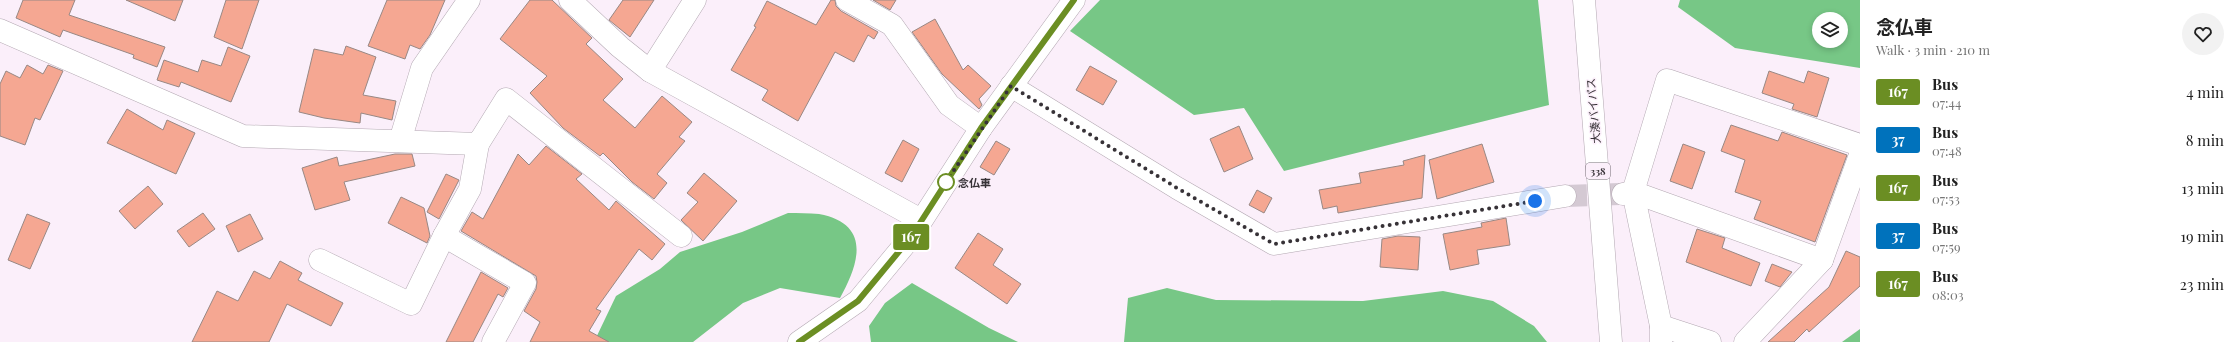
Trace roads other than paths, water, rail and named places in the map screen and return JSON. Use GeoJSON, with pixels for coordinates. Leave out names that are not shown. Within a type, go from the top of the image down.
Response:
{"type":"FeatureCollection","features":[{"type":"Feature","properties":{"kind":"main road"},"geometry":{"type":"LineString","coordinates":[[400,141],[422,68],[469,0]]}},
{"type":"Feature","properties":{"kind":"main road"},"geometry":{"type":"LineString","coordinates":[[570,0],[620,47],[650,71],[922,220]]}},
{"type":"Feature","properties":{"kind":"main road"},"geometry":{"type":"LineString","coordinates":[[650,71],[695,0]]}},
{"type":"Feature","properties":{"kind":"main road"},"geometry":{"type":"LineString","coordinates":[[847,0],[892,25],[949,105],[981,128]]}},
{"type":"Feature","properties":{"kind":"main road"},"geometry":{"type":"LineString","coordinates":[[799,342],[858,301],[911,237],[981,128],[1074,0]]}},
{"type":"Feature","properties":{"kind":"main road","name":"大湊バイパス"},"geometry":{"type":"LineString","coordinates":[[1584,0],[1611,342]]}},
{"type":"Feature","properties":{"kind":"main road"},"geometry":{"type":"LineString","coordinates":[[0,30],[243,136],[478,144]]}},
{"type":"Feature","properties":{"kind":"main road"},"geometry":{"type":"LineString","coordinates":[[1710,342],[1661,334],[1628,193],[1667,80],[1860,145]]}},
{"type":"Feature","properties":{"kind":"main road"},"geometry":{"type":"LineString","coordinates":[[1011,86],[1177,188],[1274,244],[1565,196]]}},
{"type":"Feature","properties":{"kind":"main road"},"geometry":{"type":"LineString","coordinates":[[320,260],[411,304],[444,236],[470,189],[478,144],[506,99],[681,236]]}},
{"type":"Feature","properties":{"kind":"main road"},"geometry":{"type":"LineString","coordinates":[[1746,342],[1822,260],[1860,155]]}},
{"type":"Feature","properties":{"kind":"main road"},"geometry":{"type":"LineString","coordinates":[[1628,193],[1822,260]]}},
{"type":"Feature","properties":{"kind":"main road"},"geometry":{"type":"LineString","coordinates":[[444,236],[525,283],[493,342]]}},
{"type":"Feature","properties":{"kind":"tunnel"},"geometry":{"type":"LineString","coordinates":[[1565,196],[1623,194]]}},
{"type":"Feature","properties":{"kind":"place","name":"念仏車"},"geometry":{"type":"Point","coordinates":[946,182]}}]}
